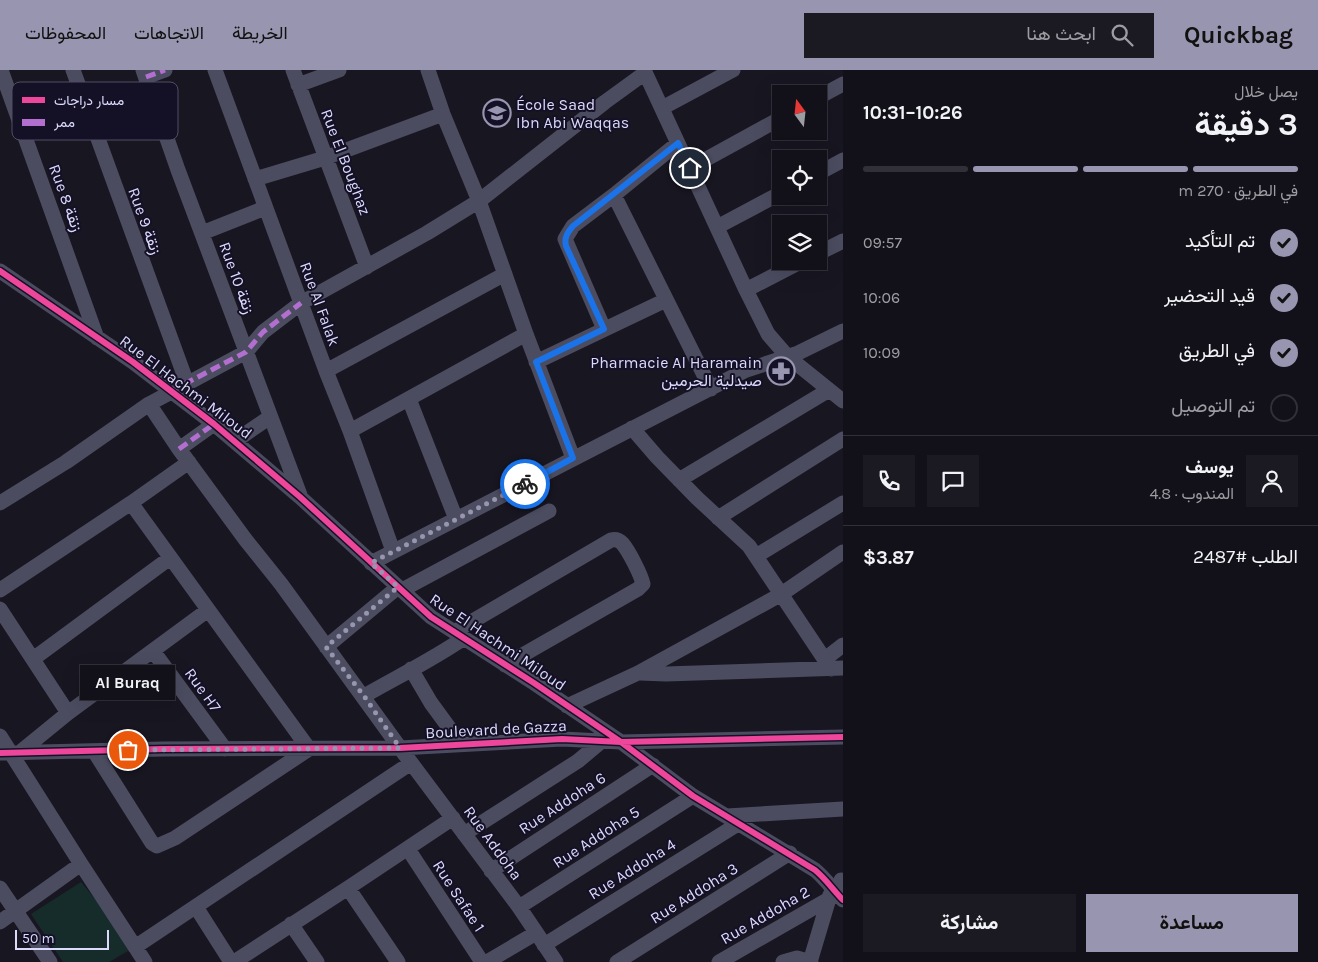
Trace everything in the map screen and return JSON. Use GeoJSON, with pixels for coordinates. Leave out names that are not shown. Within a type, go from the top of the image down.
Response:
{"type":"FeatureCollection","features":[{"type":"Feature","properties":{"kind":"street","name":"Rue 8 زنقة"},"geometry":{"type":"LineString","coordinates":[[1,70],[12,101]]}},
{"type":"Feature","properties":{"kind":"street","name":"Rue 9 زنقة"},"geometry":{"type":"LineString","coordinates":[[73,70],[77,82]]}},
{"type":"Feature","properties":{"kind":"street"},"geometry":{"type":"LineString","coordinates":[[144,73],[165,70]]}},
{"type":"Feature","properties":{"kind":"street","name":"Rue Al Falak"},"geometry":{"type":"LineString","coordinates":[[215,70],[393,551]]}},
{"type":"Feature","properties":{"kind":"street","name":"Rue El Boughaz"},"geometry":{"type":"LineString","coordinates":[[293,70],[368,267]]}},
{"type":"Feature","properties":{"kind":"street"},"geometry":{"type":"LineString","coordinates":[[298,85],[339,70]]}},
{"type":"Feature","properties":{"kind":"street"},"geometry":{"type":"LineString","coordinates":[[428,70],[443,114],[479,200],[536,362],[573,458]]}},
{"type":"Feature","properties":{"kind":"street"},"geometry":{"type":"LineString","coordinates":[[662,108],[733,70]]}},
{"type":"Feature","properties":{"kind":"street"},"geometry":{"type":"LineString","coordinates":[[0,503],[66,462],[149,404],[246,352],[263,332],[301,303],[427,233],[479,200],[644,72],[768,334],[787,356],[843,401]]}},
{"type":"Feature","properties":{"kind":"street"},"geometry":{"type":"LineString","coordinates":[[828,92],[843,84]]}},
{"type":"Feature","properties":{"kind":"street"},"geometry":{"type":"LineString","coordinates":[[256,179],[326,158],[443,114]]}},
{"type":"Feature","properties":{"kind":"street"},"geometry":{"type":"LineString","coordinates":[[690,168],[772,123]]}},
{"type":"Feature","properties":{"kind":"street","name":"Rue 8 زنقة"},"geometry":{"type":"LineString","coordinates":[[26,140],[97,338]]}},
{"type":"Feature","properties":{"kind":"street","name":"Rue 9 زنقة"},"geometry":{"type":"LineString","coordinates":[[98,140],[187,383]]}},
{"type":"Feature","properties":{"kind":"street","name":"Rue 10 زنقة"},"geometry":{"type":"LineString","coordinates":[[167,140],[300,497]]}},
{"type":"Feature","properties":{"kind":"street"},"geometry":{"type":"LineString","coordinates":[[604,329],[565,240],[573,226],[678,143]]}},
{"type":"Feature","properties":{"kind":"street"},"geometry":{"type":"LineString","coordinates":[[827,169],[843,160]]}},
{"type":"Feature","properties":{"kind":"street"},"geometry":{"type":"LineString","coordinates":[[614,195],[711,389]]}},
{"type":"Feature","properties":{"kind":"street"},"geometry":{"type":"LineString","coordinates":[[717,227],[772,198]]}},
{"type":"Feature","properties":{"kind":"street"},"geometry":{"type":"LineString","coordinates":[[202,233],[265,208]]}},
{"type":"Feature","properties":{"kind":"street"},"geometry":{"type":"LineString","coordinates":[[827,249],[843,241]]}},
{"type":"Feature","properties":{"kind":"street"},"geometry":{"type":"LineString","coordinates":[[746,290],[785,270]]}},
{"type":"Feature","properties":{"kind":"street","name":"Rue El Hachmi Miloud"},"geometry":{"type":"LineString","coordinates":[[0,271],[97,338],[214,424],[300,497],[431,617],[621,742],[693,796],[790,853],[838,888]]}},
{"type":"Feature","properties":{"kind":"street"},"geometry":{"type":"LineString","coordinates":[[326,371],[505,274]]}},
{"type":"Feature","properties":{"kind":"street"},"geometry":{"type":"LineString","coordinates":[[536,362],[666,300]]}},
{"type":"Feature","properties":{"kind":"street"},"geometry":{"type":"LineString","coordinates":[[371,563],[744,371],[798,353],[843,332]]}},
{"type":"Feature","properties":{"kind":"street"},"geometry":{"type":"LineString","coordinates":[[350,431],[526,334]]}},
{"type":"Feature","properties":{"kind":"street"},"geometry":{"type":"LineString","coordinates":[[679,480],[829,390]]}},
{"type":"Feature","properties":{"kind":"street"},"geometry":{"type":"LineString","coordinates":[[409,400],[456,519]]}},
{"type":"Feature","properties":{"kind":"street","name":"Rue Addoha"},"geometry":{"type":"LineString","coordinates":[[149,404],[179,449],[519,907],[556,962]]}},
{"type":"Feature","properties":{"kind":"street"},"geometry":{"type":"LineString","coordinates":[[235,441],[270,417]]}},
{"type":"Feature","properties":{"kind":"street"},"geometry":{"type":"LineString","coordinates":[[179,449],[214,424]]}},
{"type":"Feature","properties":{"kind":"street"},"geometry":{"type":"LineString","coordinates":[[632,428],[679,480],[748,546],[780,594],[833,665]]}},
{"type":"Feature","properties":{"kind":"street"},"geometry":{"type":"LineString","coordinates":[[718,518],[843,439]]}},
{"type":"Feature","properties":{"kind":"street"},"geometry":{"type":"LineString","coordinates":[[0,590],[189,462]]}},
{"type":"Feature","properties":{"kind":"street"},"geometry":{"type":"LineString","coordinates":[[94,751],[152,843],[157,846],[175,838],[309,750],[131,503]]}},
{"type":"Feature","properties":{"kind":"street"},"geometry":{"type":"LineString","coordinates":[[756,556],[843,503]]}},
{"type":"Feature","properties":{"kind":"street"},"geometry":{"type":"LineString","coordinates":[[326,647],[400,588],[549,511]]}},
{"type":"Feature","properties":{"kind":"street"},"geometry":{"type":"LineString","coordinates":[[364,696],[438,656],[459,635],[611,540],[622,543],[642,578],[643,584],[638,589],[505,665]]}},
{"type":"Feature","properties":{"kind":"street"},"geometry":{"type":"LineString","coordinates":[[567,706],[638,673],[780,594],[843,552]]}},
{"type":"Feature","properties":{"kind":"street"},"geometry":{"type":"LineString","coordinates":[[33,660],[170,558]]}},
{"type":"Feature","properties":{"kind":"street"},"geometry":{"type":"LineString","coordinates":[[0,609],[68,713]]}},
{"type":"Feature","properties":{"kind":"street"},"geometry":{"type":"LineString","coordinates":[[10,753],[68,713],[208,610]]}},
{"type":"Feature","properties":{"kind":"street"},"geometry":{"type":"LineString","coordinates":[[833,665],[843,645]]}},
{"type":"Feature","properties":{"kind":"street","name":"Rue H7"},"geometry":{"type":"LineString","coordinates":[[153,651],[225,749]]}},
{"type":"Feature","properties":{"kind":"street"},"geometry":{"type":"LineString","coordinates":[[638,673],[666,674],[833,665]]}},
{"type":"Feature","properties":{"kind":"street"},"geometry":{"type":"LineString","coordinates":[[411,669],[431,704],[460,744]]}},
{"type":"Feature","properties":{"kind":"street"},"geometry":{"type":"LineString","coordinates":[[0,736],[145,962]]}},
{"type":"Feature","properties":{"kind":"street","name":"Boulevard de Gazza"},"geometry":{"type":"LineString","coordinates":[[10,753],[400,748],[562,739],[621,742],[843,737]]}},
{"type":"Feature","properties":{"kind":"street"},"geometry":{"type":"LineString","coordinates":[[464,834],[578,761],[603,740]]}},
{"type":"Feature","properties":{"kind":"street"},"geometry":{"type":"LineString","coordinates":[[135,947],[411,763]]}},
{"type":"Feature","properties":{"kind":"street","name":"Rue Addoha 6"},"geometry":{"type":"LineString","coordinates":[[491,871],[653,765]]}},
{"type":"Feature","properties":{"kind":"street","name":"Rue Addoha 5"},"geometry":{"type":"LineString","coordinates":[[519,907],[693,796]]}},
{"type":"Feature","properties":{"kind":"street"},"geometry":{"type":"LineString","coordinates":[[733,820],[843,809]]}},
{"type":"Feature","properties":{"kind":"street"},"geometry":{"type":"LineString","coordinates":[[196,907],[233,962],[453,818]]}},
{"type":"Feature","properties":{"kind":"street","name":"Rue Addoha 4"},"geometry":{"type":"LineString","coordinates":[[487,962],[540,939],[733,820]]}},
{"type":"Feature","properties":{"kind":"street","name":"Rue Safae 1"},"geometry":{"type":"LineString","coordinates":[[408,849],[482,962]]}},
{"type":"Feature","properties":{"kind":"street","name":"Rue Addoha 3"},"geometry":{"type":"LineString","coordinates":[[617,962],[790,853]]}},
{"type":"Feature","properties":{"kind":"street"},"geometry":{"type":"LineString","coordinates":[[0,922],[81,864]]}},
{"type":"Feature","properties":{"kind":"street"},"geometry":{"type":"LineString","coordinates":[[0,888],[50,962]]}},
{"type":"Feature","properties":{"kind":"street"},"geometry":{"type":"LineString","coordinates":[[348,888],[398,962]]}},
{"type":"Feature","properties":{"kind":"street"},"geometry":{"type":"LineString","coordinates":[[783,962],[797,958],[810,962],[838,888]]}},
{"type":"Feature","properties":{"kind":"street","name":"Rue Addoha 2"},"geometry":{"type":"LineString","coordinates":[[719,962],[838,888]]}},
{"type":"Feature","properties":{"kind":"street"},"geometry":{"type":"LineString","coordinates":[[291,924],[317,962]]}},
{"type":"Feature","properties":{"kind":"green space"},"geometry":{"type":"Polygon","coordinates":[[[81,882],[135,947],[109,962],[63,962],[31,914],[81,882]]]}},
{"type":"Feature","properties":{"kind":"marked path"},"geometry":{"type":"LineString","coordinates":[[146,77],[165,70]]}},
{"type":"Feature","properties":{"kind":"marked path"},"geometry":{"type":"LineString","coordinates":[[171,391],[246,352],[263,332],[301,303]]}},
{"type":"Feature","properties":{"kind":"marked path"},"geometry":{"type":"LineString","coordinates":[[179,449],[214,424]]}},
{"type":"Feature","properties":{"kind":"cycle path"},"geometry":{"type":"LineString","coordinates":[[0,271],[133,362],[214,424],[300,497],[431,617],[621,742],[693,796],[815,870],[843,900]]}},
{"type":"Feature","properties":{"kind":"cycle path"},"geometry":{"type":"LineString","coordinates":[[0,753],[163,749],[400,748],[562,739],[621,742],[843,737]]}},
{"type":"Feature","properties":{"kind":"way so far"},"geometry":{"type":"LineString","coordinates":[[128,750],[400,748],[364,696],[326,647],[398,587],[371,563],[525,484]]}},
{"type":"Feature","properties":{"kind":"place","name":"École Saad Ibn Abi Waqqas"},"geometry":{"type":"Point","coordinates":[497,113]}},
{"type":"Feature","properties":{"kind":"place","name":"Pharmacie Al Haramain صيدلية الحرمين"},"geometry":{"type":"Point","coordinates":[781,371]}},
{"type":"Feature","properties":{"kind":"place","name":"Al Buraq"},"geometry":{"type":"Point","coordinates":[128,750]}},
{"type":"Feature","properties":{"kind":"route"},"geometry":{"type":"LineString","coordinates":[[525,484],[573,458],[536,362],[604,329],[566,246],[565,240],[568,233],[573,226],[678,143],[690,168]]}}]}
